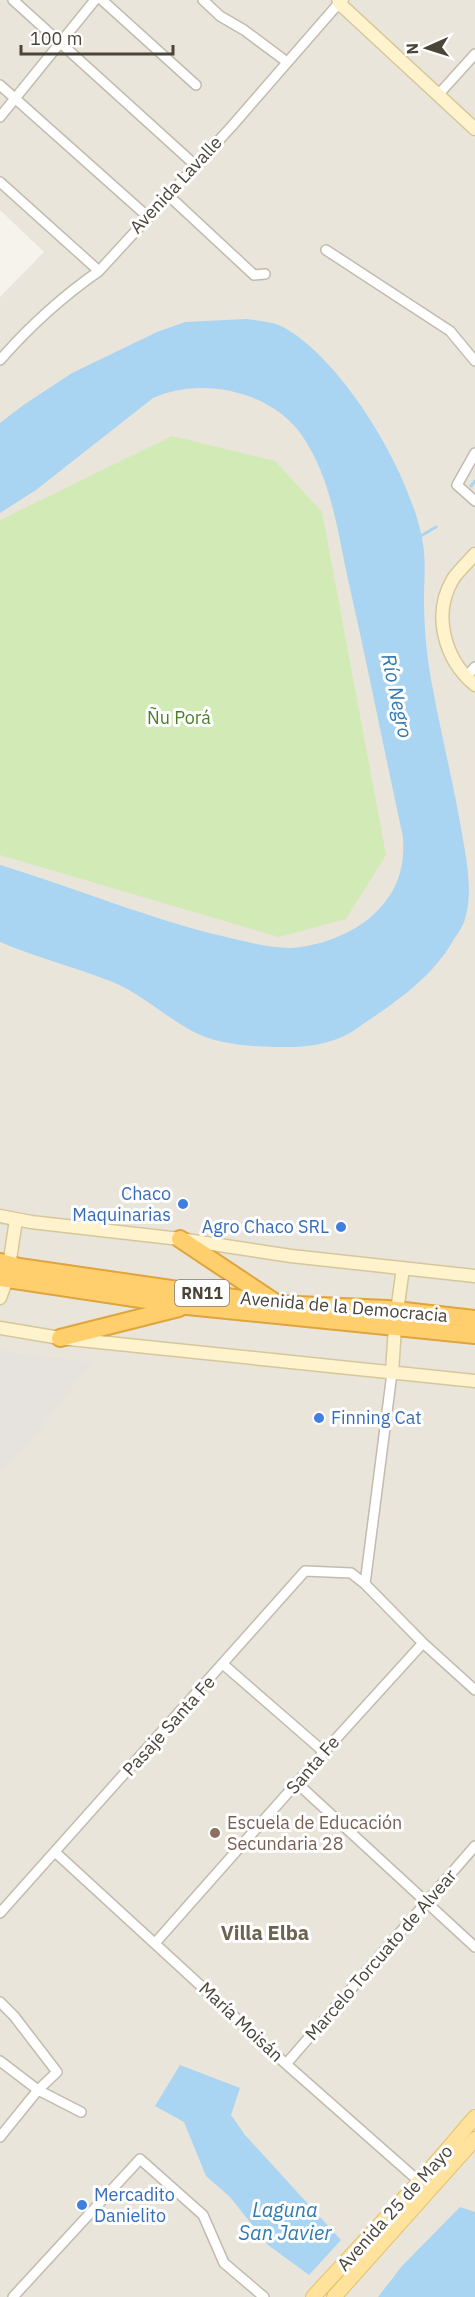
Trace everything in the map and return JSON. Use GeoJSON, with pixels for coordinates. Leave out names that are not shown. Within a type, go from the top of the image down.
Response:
{"type":"FeatureCollection","features":[{"type":"Feature","properties":{"kind":"highway"},"geometry":{"type":"LineString","coordinates":[[180,1239],[276,1304]]}},
{"type":"Feature","properties":{"kind":"highway","name":"Avenida de la Democracia"},"geometry":{"type":"LineString","coordinates":[[4,1271],[19,1268],[276,1304],[396,1318],[475,1335]]}},
{"type":"Feature","properties":{"kind":"highway","name":"Avenida de la Democracia"},"geometry":{"type":"LineString","coordinates":[[4,1271],[187,1306],[396,1318],[475,1319]]}},
{"type":"Feature","properties":{"kind":"highway"},"geometry":{"type":"LineString","coordinates":[[60,1338],[187,1306]]}},
{"type":"Feature","properties":{"kind":"main road","name":"Avenida 25 de Mayo"},"geometry":{"type":"LineString","coordinates":[[334,2297],[475,2117]]}},
{"type":"Feature","properties":{"kind":"main road","name":"Avenida 25 de Mayo"},"geometry":{"type":"LineString","coordinates":[[313,2297],[424,2185],[475,2139]]}},
{"type":"Feature","properties":{"kind":"street"},"geometry":{"type":"LineString","coordinates":[[13,0],[194,164]]}},
{"type":"Feature","properties":{"kind":"street"},"geometry":{"type":"LineString","coordinates":[[0,117],[95,0]]}},
{"type":"Feature","properties":{"kind":"street"},"geometry":{"type":"LineString","coordinates":[[102,0],[196,85]]}},
{"type":"Feature","properties":{"kind":"street"},"geometry":{"type":"LineString","coordinates":[[203,0],[220,16],[244,30],[287,62]]}},
{"type":"Feature","properties":{"kind":"street"},"geometry":{"type":"LineString","coordinates":[[340,1],[475,129]]}},
{"type":"Feature","properties":{"kind":"street","name":"Avenida Lavalle"},"geometry":{"type":"LineString","coordinates":[[0,360],[75,287],[99,271],[239,117],[340,1]]}},
{"type":"Feature","properties":{"kind":"street"},"geometry":{"type":"LineString","coordinates":[[438,95],[475,54]]}},
{"type":"Feature","properties":{"kind":"street"},"geometry":{"type":"LineString","coordinates":[[0,85],[147,216]]}},
{"type":"Feature","properties":{"kind":"street"},"geometry":{"type":"LineString","coordinates":[[0,182],[99,271]]}},
{"type":"Feature","properties":{"kind":"street"},"geometry":{"type":"LineString","coordinates":[[168,195],[254,275],[265,274]]}},
{"type":"Feature","properties":{"kind":"street"},"geometry":{"type":"LineString","coordinates":[[326,250],[450,330],[475,361]]}},
{"type":"Feature","properties":{"kind":"street"},"geometry":{"type":"LineString","coordinates":[[475,453],[457,485],[475,501]]}},
{"type":"Feature","properties":{"kind":"street"},"geometry":{"type":"LineString","coordinates":[[471,681],[452,657],[443,630],[442,611],[445,597],[454,578],[475,554]]}},
{"type":"Feature","properties":{"kind":"street"},"geometry":{"type":"LineString","coordinates":[[471,681],[475,668]]}},
{"type":"Feature","properties":{"kind":"street"},"geometry":{"type":"LineString","coordinates":[[0,1216],[291,1256],[475,1276]]}},
{"type":"Feature","properties":{"kind":"street"},"geometry":{"type":"LineString","coordinates":[[0,1298],[16,1220]]}},
{"type":"Feature","properties":{"kind":"street"},"geometry":{"type":"LineString","coordinates":[[403,1268],[365,1584],[423,1643],[475,1690]]}},
{"type":"Feature","properties":{"kind":"street"},"geometry":{"type":"LineString","coordinates":[[0,1328],[60,1338],[475,1381]]}},
{"type":"Feature","properties":{"kind":"street","name":"Pasaje Santa Fe"},"geometry":{"type":"LineString","coordinates":[[0,1913],[224,1665],[305,1571],[351,1573],[365,1584]]}},
{"type":"Feature","properties":{"kind":"street","name":"Santa Fe"},"geometry":{"type":"LineString","coordinates":[[156,1942],[423,1643]]}},
{"type":"Feature","properties":{"kind":"street"},"geometry":{"type":"LineString","coordinates":[[224,1665],[324,1752]]}},
{"type":"Feature","properties":{"kind":"street"},"geometry":{"type":"LineString","coordinates":[[298,1784],[475,1947]]}},
{"type":"Feature","properties":{"kind":"street","name":"Marcelo Torcuato de Alvear"},"geometry":{"type":"LineString","coordinates":[[286,2064],[475,1846]]}},
{"type":"Feature","properties":{"kind":"street","name":"María Moisán"},"geometry":{"type":"LineString","coordinates":[[55,1852],[156,1942],[286,2064],[424,2185]]}},
{"type":"Feature","properties":{"kind":"street"},"geometry":{"type":"LineString","coordinates":[[0,2002],[14,2016],[57,2072],[38,2090],[0,2137]]}},
{"type":"Feature","properties":{"kind":"street"},"geometry":{"type":"LineString","coordinates":[[0,2061],[38,2090],[81,2112]]}},
{"type":"Feature","properties":{"kind":"street"},"geometry":{"type":"LineString","coordinates":[[12,2297],[140,2159],[203,2215],[224,2263],[264,2297]]}},
{"type":"Feature","properties":{"kind":"shaded area"},"geometry":{"type":"Polygon","coordinates":[[[0,0],[475,0],[475,2297],[0,2297],[0,297],[44,252],[0,210],[0,0]]]}},
{"type":"Feature","properties":{"kind":"shaded area"},"geometry":{"type":"Polygon","coordinates":[[[0,1349],[15,1354],[92,1362],[31,1440],[0,1474],[0,1349]]]}},
{"type":"Feature","properties":{"kind":"green space","name":"Ñu Porá"},"geometry":{"type":"Polygon","coordinates":[[[172,436],[275,461],[322,512],[386,855],[346,919],[279,937],[0,855],[0,520],[172,436]]]}},
{"type":"Feature","properties":{"kind":"water","name":"Río Negro"},"geometry":{"type":"Polygon","coordinates":[[[247,319],[283,327],[306,343],[329,365],[372,423],[405,486],[417,517],[423,544],[425,622],[431,679],[459,816],[468,877],[469,898],[464,922],[436,965],[416,985],[347,1034],[327,1042],[296,1047],[244,1045],[205,1037],[183,1026],[121,986],[0,942],[0,865],[197,930],[282,948],[312,945],[345,934],[365,922],[381,907],[398,880],[403,860],[403,837],[336,520],[326,484],[311,450],[288,419],[272,407],[233,392],[213,388],[172,391],[153,398],[36,490],[0,513],[0,423],[72,373],[157,332],[185,322],[247,319]]]}},
{"type":"Feature","properties":{"kind":"water","name":"Laguna San Javier"},"geometry":{"type":"Polygon","coordinates":[[[180,2065],[240,2088],[231,2115],[245,2135],[341,2240],[309,2275],[268,2245],[230,2197],[206,2176],[184,2122],[155,2106],[180,2065]]]}},
{"type":"Feature","properties":{"kind":"water"},"geometry":{"type":"Polygon","coordinates":[[[460,2207],[475,2212],[475,2297],[378,2297],[402,2266],[460,2207]]]}},
{"type":"Feature","properties":{"kind":"waterway"},"geometry":{"type":"LineString","coordinates":[[471,486],[475,481]]}},
{"type":"Feature","properties":{"kind":"waterway"},"geometry":{"type":"LineString","coordinates":[[419,537],[436,527]]}},
{"type":"Feature","properties":{"kind":"place","name":"Chaco Maquinarias"},"geometry":{"type":"Point","coordinates":[183,1204]}},
{"type":"Feature","properties":{"kind":"place","name":"Agro Chaco SRL"},"geometry":{"type":"Point","coordinates":[341,1227]}},
{"type":"Feature","properties":{"kind":"place","name":"Finning Cat"},"geometry":{"type":"Point","coordinates":[319,1418]}},
{"type":"Feature","properties":{"kind":"place","name":"Escuela de Educación Secundaria 28"},"geometry":{"type":"Point","coordinates":[215,1833]}},
{"type":"Feature","properties":{"kind":"place","name":"Mercadito Danielito"},"geometry":{"type":"Point","coordinates":[82,2205]}},
{"type":"Feature","properties":{"kind":"district","name":"Villa Elba"},"geometry":{"type":"Point","coordinates":[265,1933]}}]}
